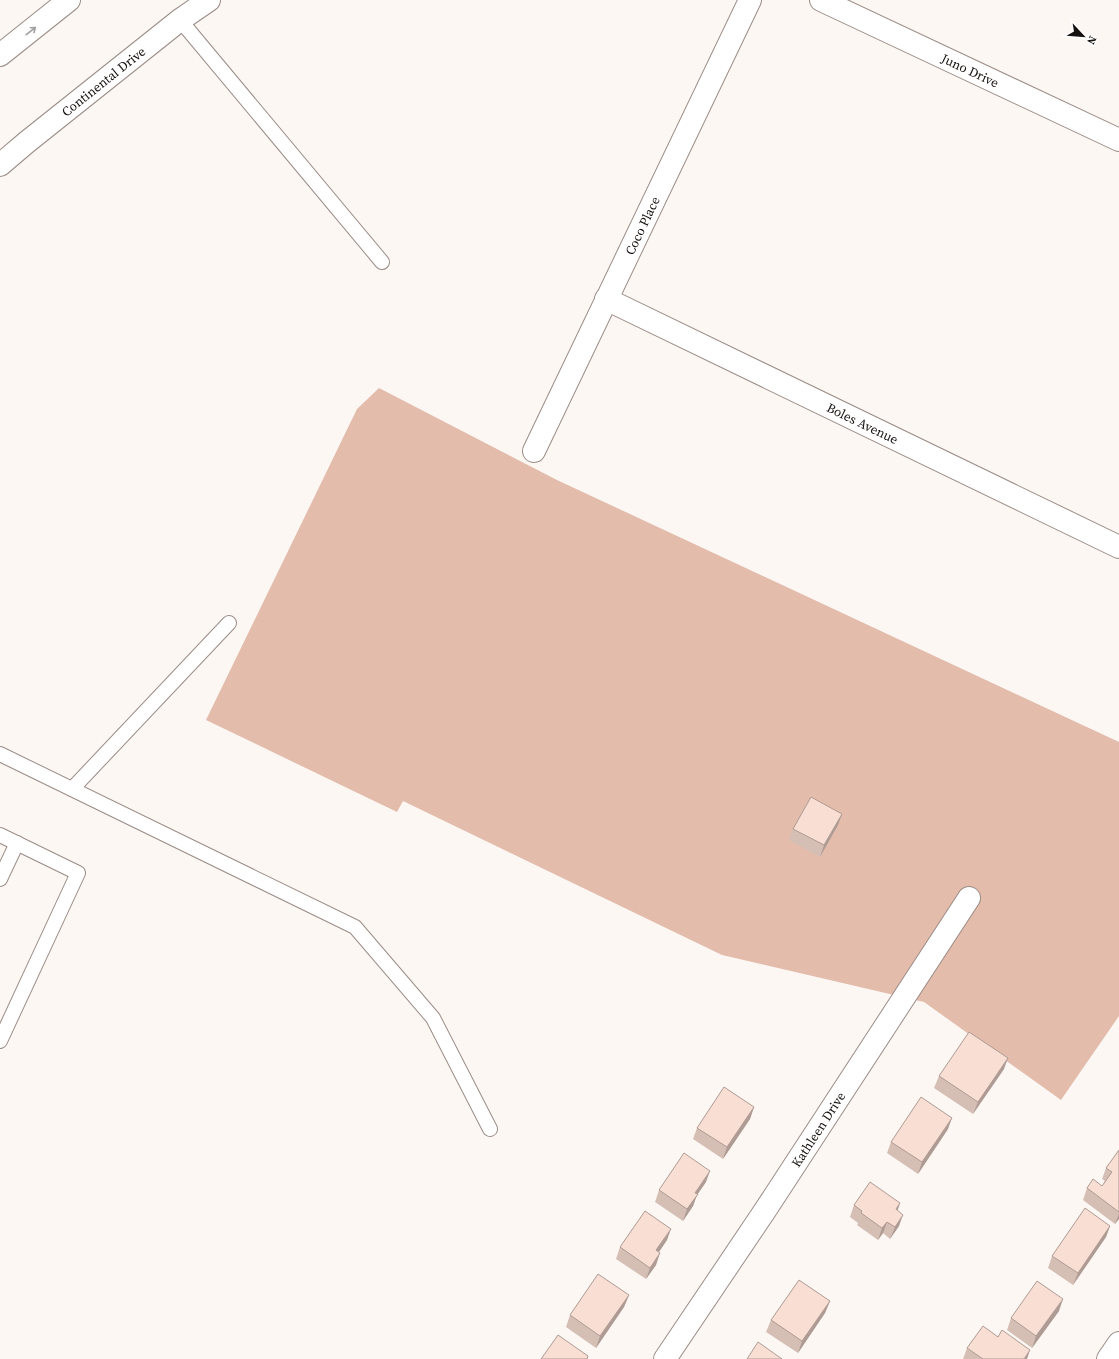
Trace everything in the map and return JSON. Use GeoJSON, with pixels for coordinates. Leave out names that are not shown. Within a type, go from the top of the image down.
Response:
{"type":"FeatureCollection","features":[{"type":"Feature","properties":{"kind":"main road"},"geometry":{"type":"LineString","coordinates":[[0,55],[69,0]]}},
{"type":"Feature","properties":{"kind":"main road","name":"Continental Drive"},"geometry":{"type":"LineString","coordinates":[[0,165],[180,20],[209,0]]}},
{"type":"Feature","properties":{"kind":"main road","name":"Coco Place"},"geometry":{"type":"LineString","coordinates":[[534,451],[750,0]]}},
{"type":"Feature","properties":{"kind":"main road","name":"Juno Drive"},"geometry":{"type":"LineString","coordinates":[[821,0],[1119,140]]}},
{"type":"Feature","properties":{"kind":"main road","name":"Boles Avenue"},"geometry":{"type":"LineString","coordinates":[[606,299],[1119,547]]}},
{"type":"Feature","properties":{"kind":"main road","name":"Kathleen Drive"},"geometry":{"type":"LineString","coordinates":[[665,1359],[766,1209],[969,898]]}},
{"type":"Feature","properties":{"kind":"main road"},"geometry":{"type":"LineString","coordinates":[[1108,1359],[1119,1343]]}},
{"type":"Feature","properties":{"kind":"lane"},"geometry":{"type":"LineString","coordinates":[[180,20],[382,262]]}},
{"type":"Feature","properties":{"kind":"lane"},"geometry":{"type":"LineString","coordinates":[[72,790],[229,623]]}},
{"type":"Feature","properties":{"kind":"lane"},"geometry":{"type":"LineString","coordinates":[[0,754],[355,927],[433,1018],[490,1129]]}},
{"type":"Feature","properties":{"kind":"lane"},"geometry":{"type":"LineString","coordinates":[[0,835],[78,873],[0,1041]]}},
{"type":"Feature","properties":{"kind":"lane"},"geometry":{"type":"LineString","coordinates":[[0,879],[17,843]]}},
{"type":"Feature","properties":{"kind":"shaded area"},"geometry":{"type":"Polygon","coordinates":[[[379,388],[557,480],[1119,742],[1119,1016],[1061,1100],[924,1002],[722,955],[403,801],[397,812],[206,720],[357,409],[379,388]]]}},
{"type":"Feature","properties":{"kind":"building"},"geometry":{"type":"Polygon","coordinates":[[[811,797],[842,814],[824,845],[793,829],[811,797]]]}},
{"type":"Feature","properties":{"kind":"building"},"geometry":{"type":"Polygon","coordinates":[[[969,1032],[1008,1058],[978,1102],[939,1076],[969,1032]]]}},
{"type":"Feature","properties":{"kind":"building"},"geometry":{"type":"Polygon","coordinates":[[[724,1087],[754,1107],[727,1147],[697,1128],[724,1087]]]}},
{"type":"Feature","properties":{"kind":"building"},"geometry":{"type":"Polygon","coordinates":[[[921,1097],[952,1118],[922,1162],[891,1142],[921,1097]]]}},
{"type":"Feature","properties":{"kind":"building"},"geometry":{"type":"Polygon","coordinates":[[[1119,1150],[1119,1212],[1087,1188],[1093,1179],[1102,1186],[1112,1172],[1106,1168],[1119,1150]]]}},
{"type":"Feature","properties":{"kind":"building"},"geometry":{"type":"Polygon","coordinates":[[[684,1153],[710,1171],[695,1193],[698,1194],[687,1209],[659,1190],[684,1153]]]}},
{"type":"Feature","properties":{"kind":"building"},"geometry":{"type":"Polygon","coordinates":[[[870,1182],[900,1203],[896,1209],[903,1215],[895,1227],[887,1222],[882,1228],[861,1213],[862,1211],[854,1205],[870,1182]]]}},
{"type":"Feature","properties":{"kind":"building"},"geometry":{"type":"Polygon","coordinates":[[[1085,1208],[1110,1226],[1078,1273],[1052,1256],[1085,1208]]]}},
{"type":"Feature","properties":{"kind":"building"},"geometry":{"type":"Polygon","coordinates":[[[645,1211],[671,1229],[656,1250],[660,1253],[650,1268],[620,1247],[645,1211]]]}},
{"type":"Feature","properties":{"kind":"building"},"geometry":{"type":"Polygon","coordinates":[[[598,1274],[629,1295],[600,1336],[570,1315],[598,1274]]]}},
{"type":"Feature","properties":{"kind":"building"},"geometry":{"type":"Polygon","coordinates":[[[799,1280],[830,1301],[802,1341],[771,1320],[799,1280]]]}},
{"type":"Feature","properties":{"kind":"building"},"geometry":{"type":"Polygon","coordinates":[[[1037,1281],[1063,1299],[1036,1336],[1011,1318],[1037,1281]]]}},
{"type":"Feature","properties":{"kind":"building"},"geometry":{"type":"Polygon","coordinates":[[[983,1326],[998,1337],[1002,1330],[1030,1350],[1024,1359],[983,1359],[967,1348],[983,1326]]]}},
{"type":"Feature","properties":{"kind":"building"},"geometry":{"type":"Polygon","coordinates":[[[558,1335],[588,1356],[587,1359],[541,1359],[558,1335]]]}},
{"type":"Feature","properties":{"kind":"building"},"geometry":{"type":"Polygon","coordinates":[[[758,1342],[782,1359],[747,1359],[758,1342]]]}}]}
